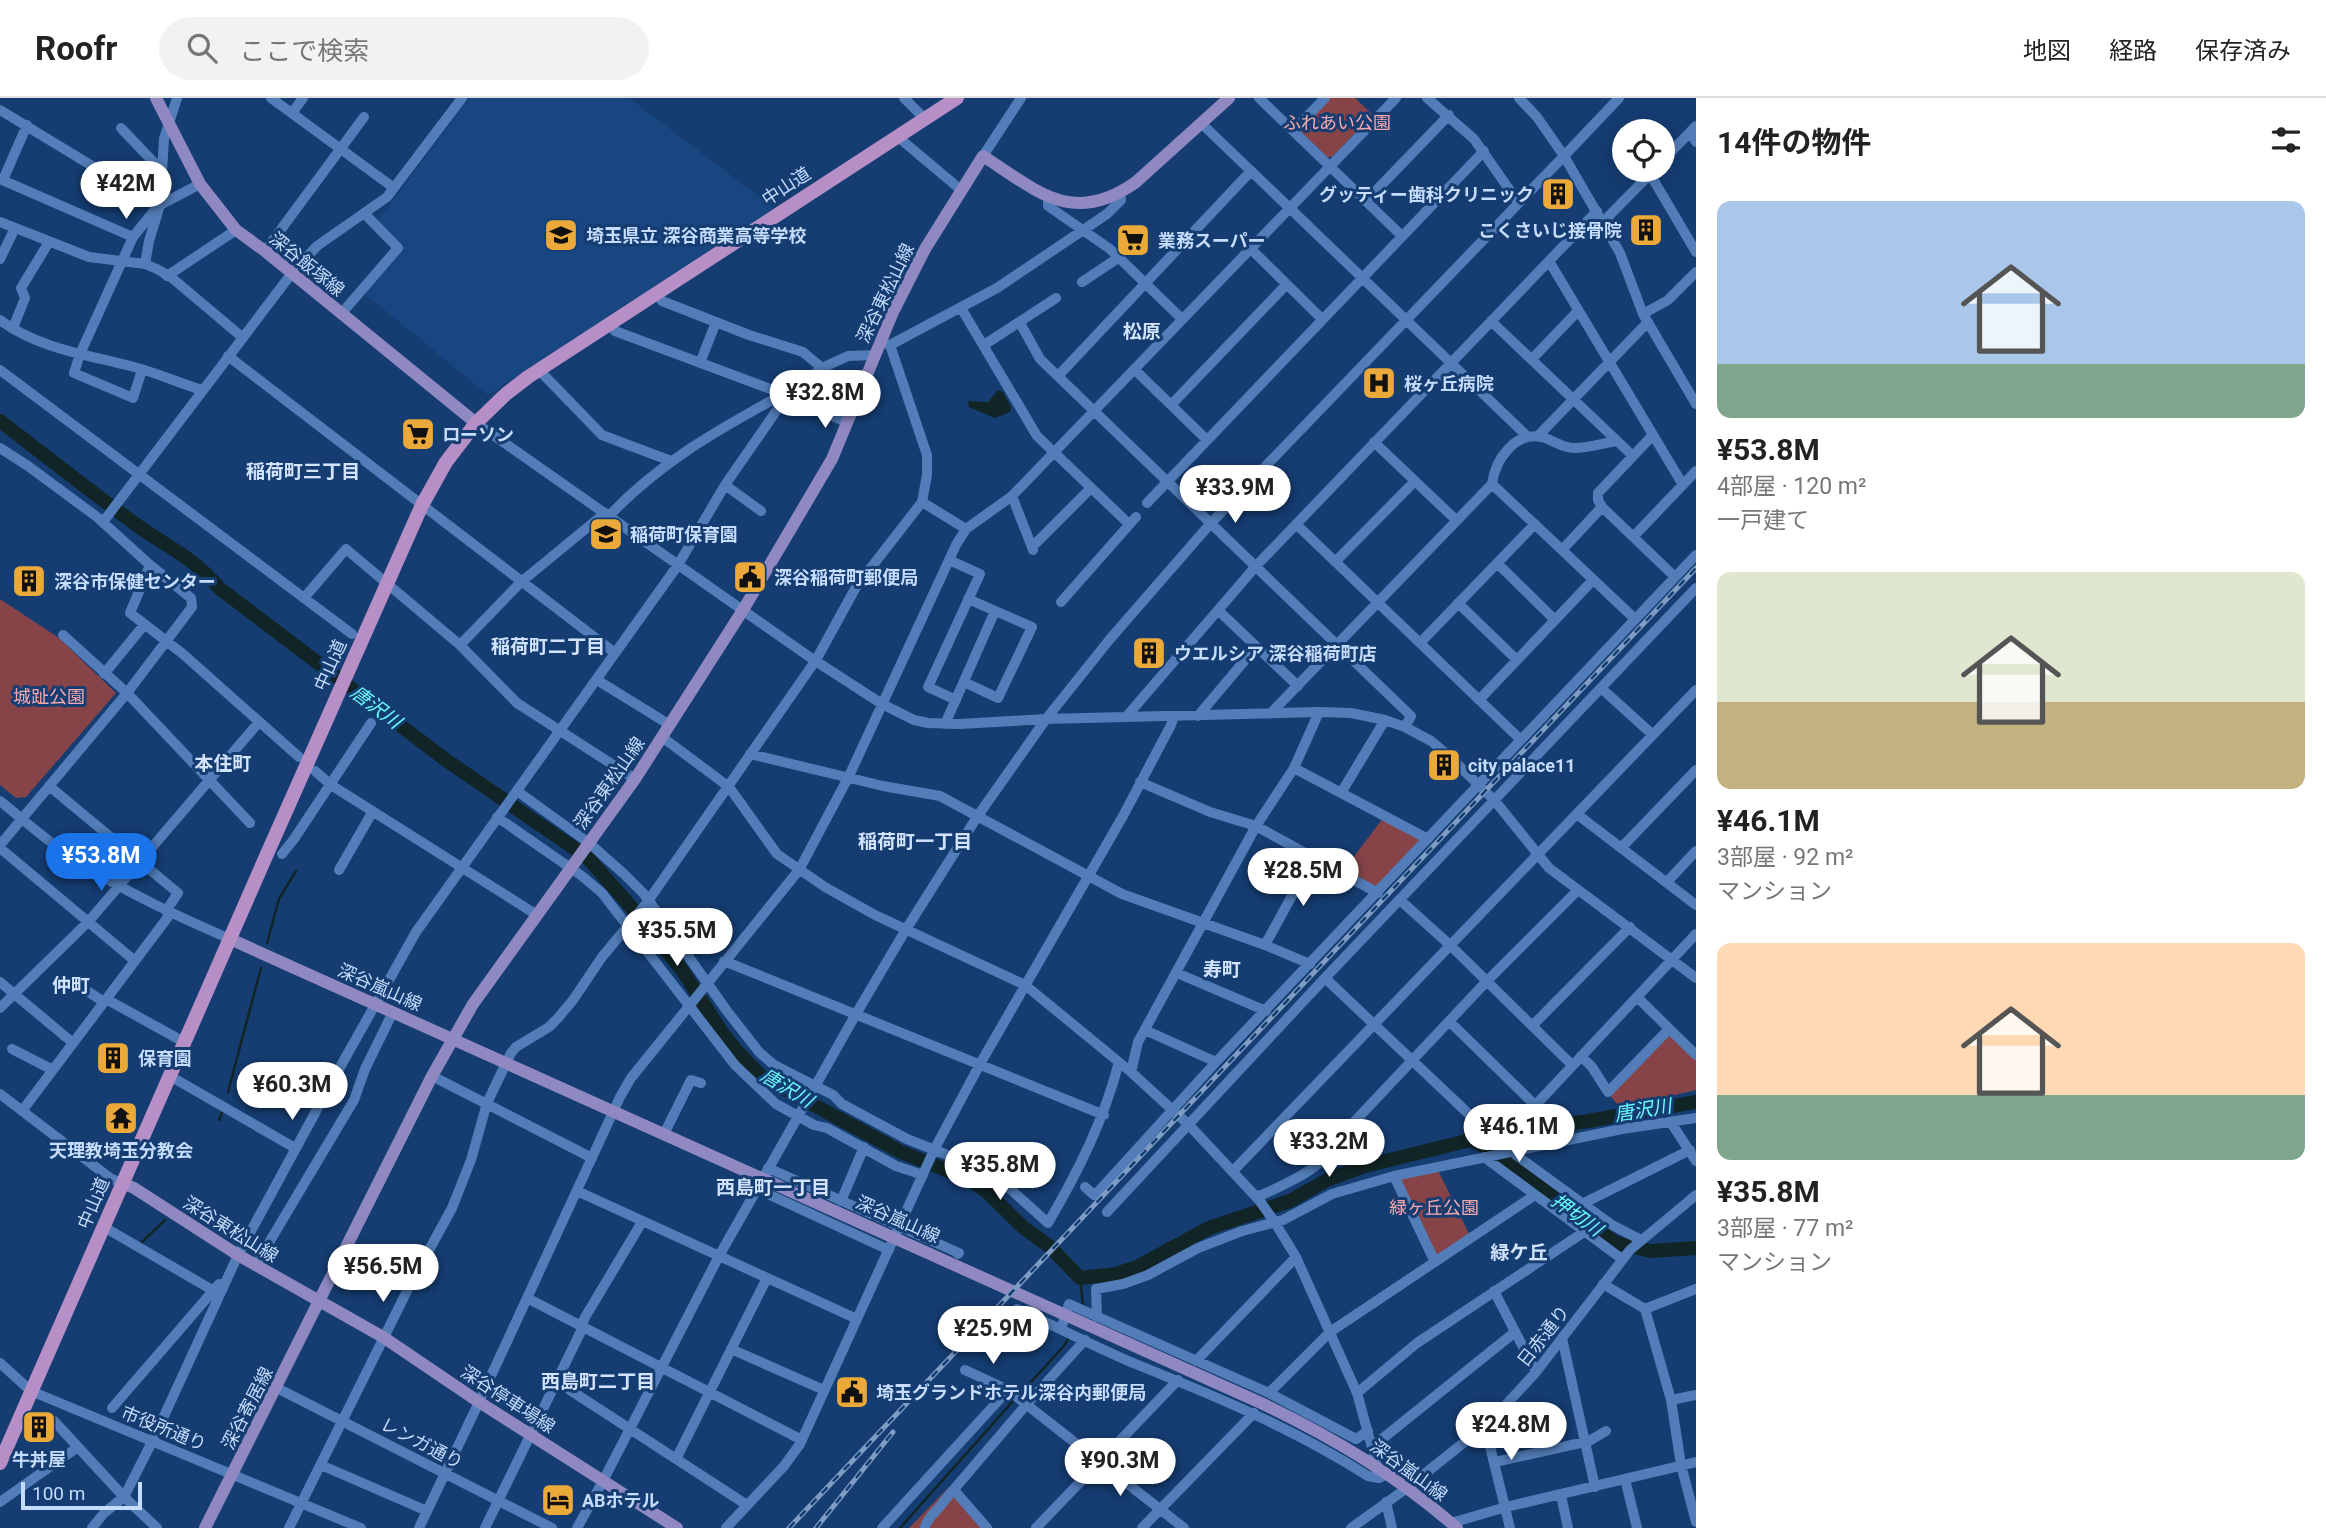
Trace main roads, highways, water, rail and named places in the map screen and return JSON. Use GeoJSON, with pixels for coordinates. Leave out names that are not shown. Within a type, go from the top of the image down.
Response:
{"type":"FeatureCollection","features":[{"type":"Feature","properties":{"kind":"highway","name":"中山道"},"geometry":{"type":"LineString","coordinates":[[0,1464],[338,693],[422,505],[446,463],[476,423],[506,394],[539,370],[957,98]]}},
{"type":"Feature","properties":{"kind":"main road","name":"深谷飯塚線"},"geometry":{"type":"LineString","coordinates":[[156,98],[200,184],[236,230],[476,423]]}},
{"type":"Feature","properties":{"kind":"main road","name":"深谷東松山線"},"geometry":{"type":"LineString","coordinates":[[453,1039],[473,1004],[635,779],[743,610],[832,459],[874,355],[885,343],[925,249],[983,156],[1048,198],[1080,203],[1104,200],[1136,182],[1229,98]]}},
{"type":"Feature","properties":{"kind":"main road","name":"深谷嵐山線"},"geometry":{"type":"LineString","coordinates":[[230,939],[664,1134],[765,1173],[857,1219],[1321,1432],[1382,1470],[1454,1525]]}},
{"type":"Feature","properties":{"kind":"main road"},"geometry":{"type":"LineString","coordinates":[[318,1302],[453,1039]]}},
{"type":"Feature","properties":{"kind":"main road","name":"深谷東松山線"},"geometry":{"type":"LineString","coordinates":[[122,1183],[318,1302]]}},
{"type":"Feature","properties":{"kind":"main road","name":"深谷停車場線"},"geometry":{"type":"LineString","coordinates":[[318,1302],[383,1337],[677,1528]]}},
{"type":"Feature","properties":{"kind":"main road","name":"深谷寄居線"},"geometry":{"type":"LineString","coordinates":[[205,1528],[318,1302]]}},
{"type":"Feature","properties":{"kind":"waterway","name":"唐沢川"},"geometry":{"type":"LineString","coordinates":[[0,421],[120,513],[191,561],[219,588],[446,760],[587,857],[682,970],[721,1031],[762,1077],[901,1152],[971,1180],[1024,1228],[1049,1246],[1080,1278],[1116,1274],[1137,1267],[1209,1228],[1290,1201],[1327,1180],[1365,1166],[1487,1136],[1696,1102]]}},
{"type":"Feature","properties":{"kind":"waterway"},"geometry":{"type":"LineString","coordinates":[[267,943],[279,899],[296,871]]}},
{"type":"Feature","properties":{"kind":"waterway"},"geometry":{"type":"LineString","coordinates":[[228,1092],[261,968]]}},
{"type":"Feature","properties":{"kind":"waterway"},"geometry":{"type":"LineString","coordinates":[[219,1120],[223,1110]]}},
{"type":"Feature","properties":{"kind":"waterway","name":"押切川"},"geometry":{"type":"LineString","coordinates":[[1472,1140],[1488,1148],[1616,1243],[1651,1251],[1696,1248]]}},
{"type":"Feature","properties":{"kind":"waterway"},"geometry":{"type":"LineString","coordinates":[[140,1244],[165,1220]]}},
{"type":"Feature","properties":{"kind":"waterway"},"geometry":{"type":"LineString","coordinates":[[1080,1278],[1083,1306]]}},
{"type":"Feature","properties":{"kind":"waterway"},"geometry":{"type":"LineString","coordinates":[[1019,1395],[1069,1337]]}},
{"type":"Feature","properties":{"kind":"waterway"},"geometry":{"type":"LineString","coordinates":[[900,1528],[1014,1400]]}},
{"type":"Feature","properties":{"kind":"railway"},"geometry":{"type":"LineString","coordinates":[[789,1528],[1696,568]]}},
{"type":"Feature","properties":{"kind":"railway"},"geometry":{"type":"LineString","coordinates":[[816,1528],[893,1432]]}},
{"type":"Feature","properties":{"kind":"place","name":"グッティー歯科クリニック"},"geometry":{"type":"Point","coordinates":[1558,194]}},
{"type":"Feature","properties":{"kind":"place","name":"こくさいじ接骨院"},"geometry":{"type":"Point","coordinates":[1646,230]}},
{"type":"Feature","properties":{"kind":"place","name":"埼玉県立 深谷商業高等学校"},"geometry":{"type":"Point","coordinates":[561,235]}},
{"type":"Feature","properties":{"kind":"place","name":"業務スーパー"},"geometry":{"type":"Point","coordinates":[1133,240]}},
{"type":"Feature","properties":{"kind":"place","name":"桜ヶ丘病院"},"geometry":{"type":"Point","coordinates":[1379,383]}},
{"type":"Feature","properties":{"kind":"place","name":"ローソン"},"geometry":{"type":"Point","coordinates":[418,434]}},
{"type":"Feature","properties":{"kind":"place","name":"稲荷町保育園"},"geometry":{"type":"Point","coordinates":[606,534]}},
{"type":"Feature","properties":{"kind":"place","name":"深谷稲荷町郵便局"},"geometry":{"type":"Point","coordinates":[750,577]}},
{"type":"Feature","properties":{"kind":"place","name":"深谷市保健センター"},"geometry":{"type":"Point","coordinates":[29,581]}},
{"type":"Feature","properties":{"kind":"place","name":"ウエルシア 深谷稲荷町店"},"geometry":{"type":"Point","coordinates":[1149,653]}},
{"type":"Feature","properties":{"kind":"place","name":"city palace11"},"geometry":{"type":"Point","coordinates":[1444,765]}},
{"type":"Feature","properties":{"kind":"place","name":"保育園"},"geometry":{"type":"Point","coordinates":[113,1058]}},
{"type":"Feature","properties":{"kind":"place","name":"天理教埼玉分教会"},"geometry":{"type":"Point","coordinates":[121,1118]}},
{"type":"Feature","properties":{"kind":"place","name":"埼玉グランドホテル深谷内郵便局"},"geometry":{"type":"Point","coordinates":[852,1392]}},
{"type":"Feature","properties":{"kind":"place","name":"牛丼屋"},"geometry":{"type":"Point","coordinates":[39,1427]}},
{"type":"Feature","properties":{"kind":"place","name":"ABホテル"},"geometry":{"type":"Point","coordinates":[558,1500]}},
{"type":"Feature","properties":{"kind":"district","name":"松原"},"geometry":{"type":"Point","coordinates":[1142,331]}},
{"type":"Feature","properties":{"kind":"district","name":"稲荷町三丁目"},"geometry":{"type":"Point","coordinates":[303,471]}},
{"type":"Feature","properties":{"kind":"district","name":"稲荷町二丁目"},"geometry":{"type":"Point","coordinates":[548,646]}},
{"type":"Feature","properties":{"kind":"district","name":"本住町"},"geometry":{"type":"Point","coordinates":[223,763]}},
{"type":"Feature","properties":{"kind":"district","name":"稲荷町一丁目"},"geometry":{"type":"Point","coordinates":[915,841]}},
{"type":"Feature","properties":{"kind":"district","name":"寿町"},"geometry":{"type":"Point","coordinates":[1222,969]}},
{"type":"Feature","properties":{"kind":"district","name":"仲町"},"geometry":{"type":"Point","coordinates":[71,985]}},
{"type":"Feature","properties":{"kind":"district","name":"西島町一丁目"},"geometry":{"type":"Point","coordinates":[773,1187]}},
{"type":"Feature","properties":{"kind":"district","name":"緑ケ丘"},"geometry":{"type":"Point","coordinates":[1519,1252]}},
{"type":"Feature","properties":{"kind":"district","name":"西島町二丁目"},"geometry":{"type":"Point","coordinates":[598,1381]}},
{"type":"Feature","properties":{"kind":"park label","name":"ふれあい公園"},"geometry":{"type":"Point","coordinates":[1337,122]}},
{"type":"Feature","properties":{"kind":"park label","name":"城趾公園"},"geometry":{"type":"Point","coordinates":[49,696]}},
{"type":"Feature","properties":{"kind":"park label","name":"緑ヶ丘公園"},"geometry":{"type":"Point","coordinates":[1434,1207]}}]}
